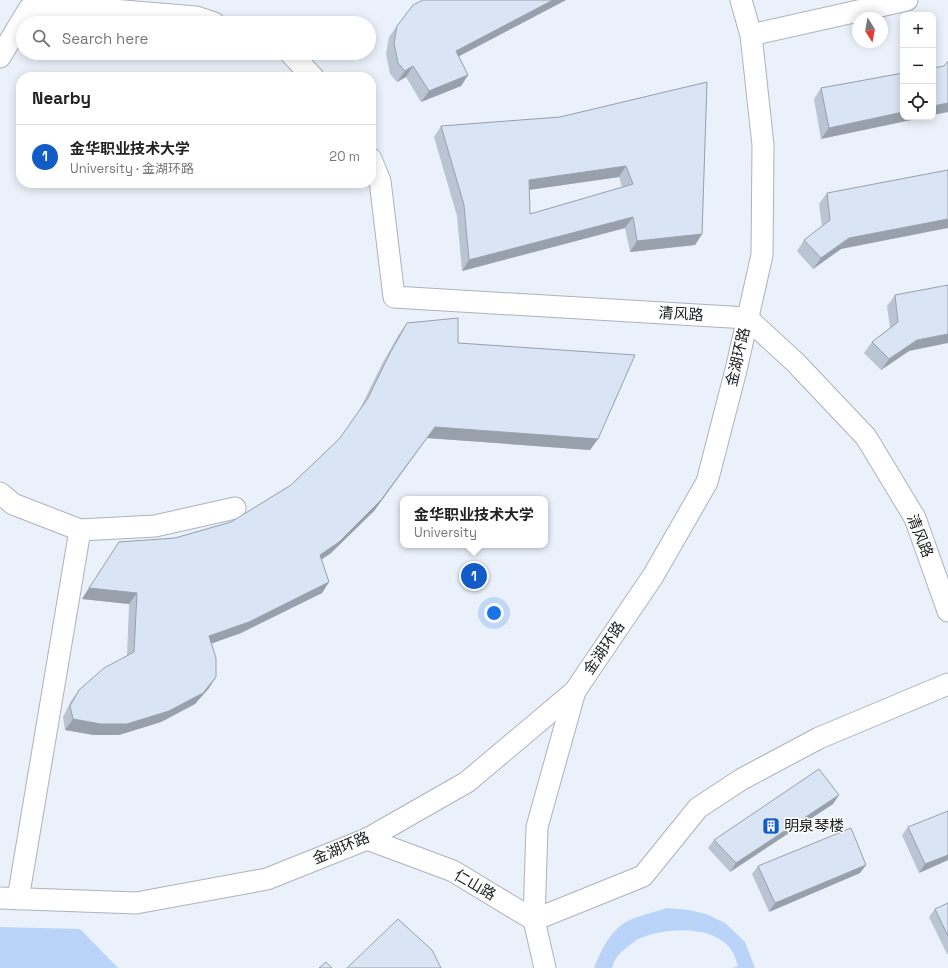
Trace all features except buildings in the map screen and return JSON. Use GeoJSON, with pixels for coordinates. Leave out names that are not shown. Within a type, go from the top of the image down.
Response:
{"type":"FeatureCollection","features":[{"type":"Feature","properties":{"kind":"street","name":"金湖环路"},"geometry":{"type":"LineString","coordinates":[[9,898],[136,903],[267,879],[367,839],[466,782],[575,692],[653,576],[707,482],[747,318],[762,255],[763,145],[751,35],[741,0]]}},
{"type":"Feature","properties":{"kind":"street"},"geometry":{"type":"LineString","coordinates":[[751,35],[907,0]]}},
{"type":"Feature","properties":{"kind":"street"},"geometry":{"type":"LineString","coordinates":[[22,16],[28,5],[76,7],[184,16]]}},
{"type":"Feature","properties":{"kind":"street"},"geometry":{"type":"LineString","coordinates":[[0,57],[16,27]]}},
{"type":"Feature","properties":{"kind":"street"},"geometry":{"type":"LineString","coordinates":[[297,60],[308,72]]}},
{"type":"Feature","properties":{"kind":"street","name":"清风路"},"geometry":{"type":"LineString","coordinates":[[376,171],[380,181],[394,297],[747,318],[795,362],[866,438],[915,518],[948,611]]}},
{"type":"Feature","properties":{"kind":"street"},"geometry":{"type":"LineString","coordinates":[[0,493],[13,504],[80,530],[155,526],[235,508]]}},
{"type":"Feature","properties":{"kind":"street"},"geometry":{"type":"LineString","coordinates":[[9,898],[80,530]]}},
{"type":"Feature","properties":{"kind":"street"},"geometry":{"type":"LineString","coordinates":[[534,920],[643,876],[698,808],[742,779],[820,738],[948,684]]}},
{"type":"Feature","properties":{"kind":"street"},"geometry":{"type":"LineString","coordinates":[[545,968],[534,920],[538,827],[575,692]]}},
{"type":"Feature","properties":{"kind":"street","name":"仁山路"},"geometry":{"type":"LineString","coordinates":[[367,839],[453,871],[534,920]]}},
{"type":"Feature","properties":{"kind":"shaded area"},"geometry":{"type":"Polygon","coordinates":[[[0,0],[948,0],[948,968],[0,968],[0,0]]]}},
{"type":"Feature","properties":{"kind":"shaded area"},"geometry":{"type":"Polygon","coordinates":[[[667,908],[689,910],[706,914],[725,923],[745,942],[755,968],[732,968],[738,966],[735,956],[724,942],[714,936],[702,932],[675,930],[661,932],[638,939],[619,955],[614,961],[612,968],[594,968],[606,942],[620,926],[635,918],[667,908]]]}},
{"type":"Feature","properties":{"kind":"shaded area"},"geometry":{"type":"Polygon","coordinates":[[[0,927],[80,929],[118,968],[0,968],[0,927]]]}},
{"type":"Feature","properties":{"kind":"place","name":"金华职业技术大学"},"geometry":{"type":"Point","coordinates":[474,576]}},
{"type":"Feature","properties":{"kind":"place","name":"明泉琴楼"},"geometry":{"type":"Point","coordinates":[771,826]}}]}
